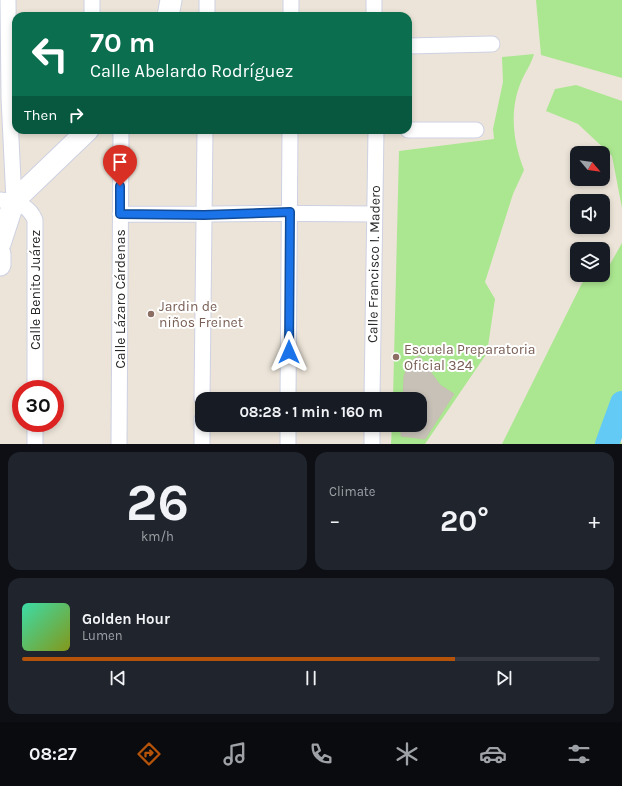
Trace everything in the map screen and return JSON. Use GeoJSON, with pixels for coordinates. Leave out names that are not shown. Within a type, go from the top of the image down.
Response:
{"type":"FeatureCollection","features":[{"type":"Feature","properties":{"kind":"main road"},"geometry":{"type":"LineString","coordinates":[[169,12],[171,0]]}},
{"type":"Feature","properties":{"kind":"main road"},"geometry":{"type":"LineString","coordinates":[[0,244],[7,200],[83,134]]}},
{"type":"Feature","properties":{"kind":"main road"},"geometry":{"type":"LineString","coordinates":[[0,254],[0,265]]}},
{"type":"Feature","properties":{"kind":"street"},"geometry":{"type":"LineString","coordinates":[[92,0],[92,12]]}},
{"type":"Feature","properties":{"kind":"street"},"geometry":{"type":"LineString","coordinates":[[207,12],[208,0]]}},
{"type":"Feature","properties":{"kind":"street"},"geometry":{"type":"LineString","coordinates":[[291,0],[291,12]]}},
{"type":"Feature","properties":{"kind":"street"},"geometry":{"type":"LineString","coordinates":[[374,0],[374,12]]}},
{"type":"Feature","properties":{"kind":"street"},"geometry":{"type":"LineString","coordinates":[[5,5],[7,200]]}},
{"type":"Feature","properties":{"kind":"street"},"geometry":{"type":"LineString","coordinates":[[412,46],[492,44]]}},
{"type":"Feature","properties":{"kind":"street"},"geometry":{"type":"LineString","coordinates":[[412,130],[476,130]]}},
{"type":"Feature","properties":{"kind":"street","name":"Calle Lázaro Cárdenas"},"geometry":{"type":"LineString","coordinates":[[119,444],[121,134]]}},
{"type":"Feature","properties":{"kind":"street"},"geometry":{"type":"LineString","coordinates":[[202,392],[205,134]]}},
{"type":"Feature","properties":{"kind":"street"},"geometry":{"type":"LineString","coordinates":[[288,392],[290,134]]}},
{"type":"Feature","properties":{"kind":"street","name":"Calle Francisco I. Madero"},"geometry":{"type":"LineString","coordinates":[[372,392],[376,134]]}},
{"type":"Feature","properties":{"kind":"street","name":"Calle Benito Juárez"},"geometry":{"type":"LineString","coordinates":[[7,200],[32,213],[35,220],[35,380]]}},
{"type":"Feature","properties":{"kind":"street"},"geometry":{"type":"LineString","coordinates":[[120,214],[204,215],[290,212],[374,214]]}},
{"type":"Feature","properties":{"kind":"street"},"geometry":{"type":"LineString","coordinates":[[35,432],[35,444]]}},
{"type":"Feature","properties":{"kind":"street"},"geometry":{"type":"LineString","coordinates":[[202,432],[202,444]]}},
{"type":"Feature","properties":{"kind":"street"},"geometry":{"type":"LineString","coordinates":[[288,432],[288,444]]}},
{"type":"Feature","properties":{"kind":"street"},"geometry":{"type":"LineString","coordinates":[[372,432],[372,444]]}},
{"type":"Feature","properties":{"kind":"green space"},"geometry":{"type":"Polygon","coordinates":[[[536,0],[622,0],[622,78],[541,55],[536,0]]]}},
{"type":"Feature","properties":{"kind":"green space"},"geometry":{"type":"Polygon","coordinates":[[[534,54],[517,93],[514,115],[517,148],[524,170],[513,194],[485,282],[495,299],[487,353],[425,444],[391,444],[392,432],[427,432],[427,392],[393,392],[399,151],[494,139],[493,129],[503,82],[502,57],[534,54]]]}},
{"type":"Feature","properties":{"kind":"green space"},"geometry":{"type":"Polygon","coordinates":[[[576,85],[622,101],[622,208],[612,156],[610,154],[610,146],[601,146],[578,124],[546,111],[555,89],[576,85]]]}},
{"type":"Feature","properties":{"kind":"green space"},"geometry":{"type":"Polygon","coordinates":[[[622,243],[622,421],[616,433],[622,444],[502,444],[582,283],[610,282],[610,264],[622,243]]]}},
{"type":"Feature","properties":{"kind":"building"},"geometry":{"type":"Polygon","coordinates":[[[419,356],[440,385],[454,394],[425,439],[401,436],[401,432],[427,432],[427,392],[403,392],[404,377],[408,363],[419,356]]]}},
{"type":"Feature","properties":{"kind":"waterway"},"geometry":{"type":"LineString","coordinates":[[607,444],[622,403]]}},
{"type":"Feature","properties":{"kind":"place","name":"Jardin de niños Freinet"},"geometry":{"type":"Point","coordinates":[151,314]}},
{"type":"Feature","properties":{"kind":"place","name":"Escuela Preparatoria Oficial 324"},"geometry":{"type":"Point","coordinates":[396,357]}},
{"type":"Feature","properties":{"kind":"route"},"geometry":{"type":"LineString","coordinates":[[120,186],[120,214],[204,215],[290,212],[289,352]]}}]}
